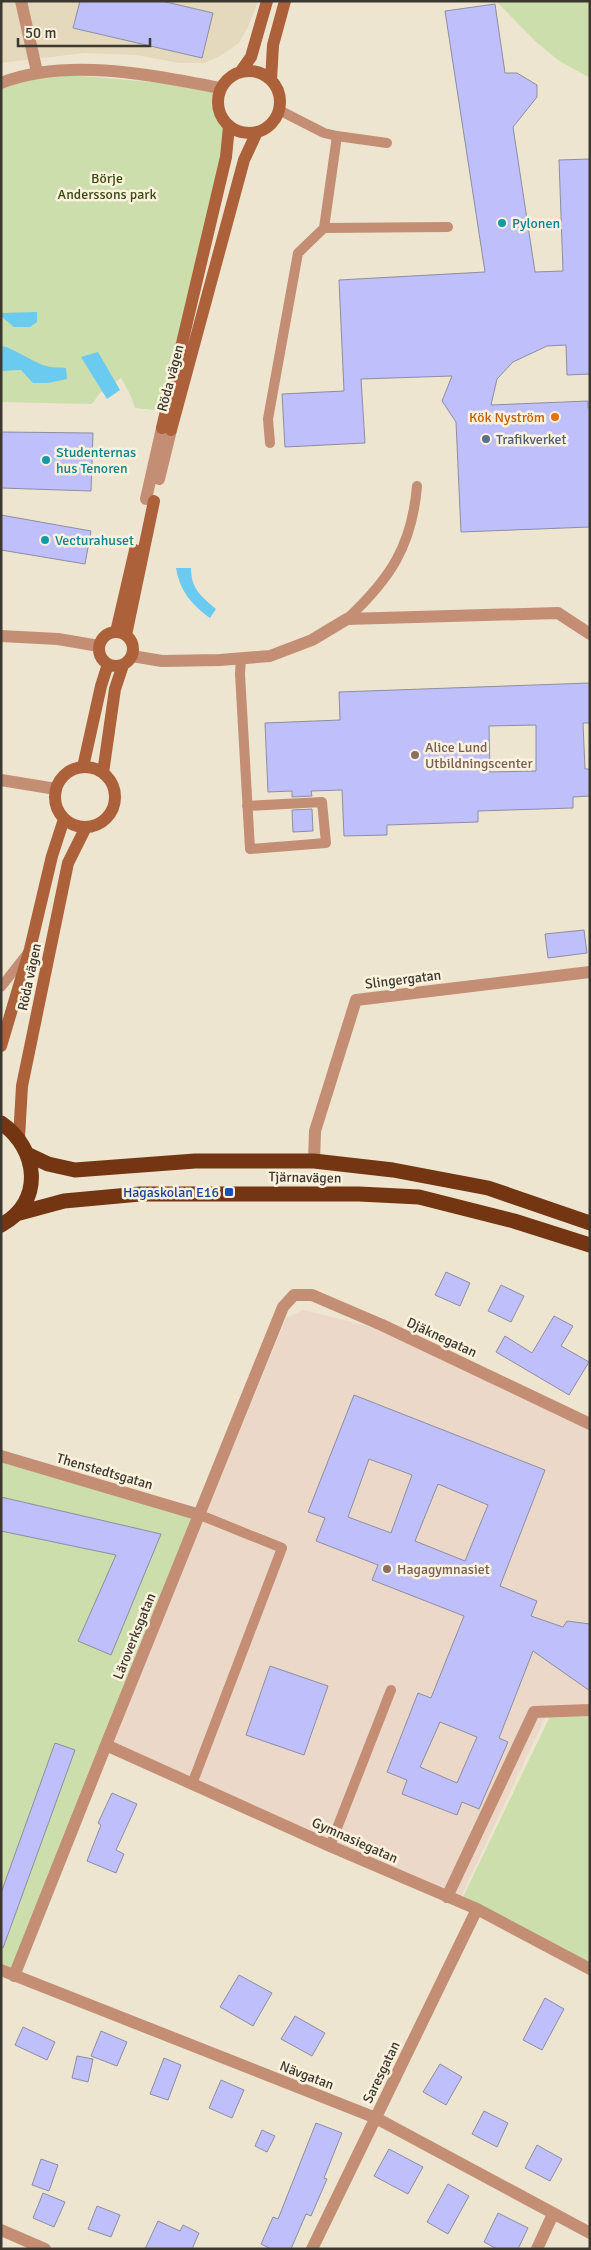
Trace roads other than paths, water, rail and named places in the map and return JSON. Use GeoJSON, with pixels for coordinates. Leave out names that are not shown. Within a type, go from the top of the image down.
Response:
{"type":"FeatureCollection","features":[{"type":"Feature","properties":{"kind":"highway"},"geometry":{"type":"LineString","coordinates":[[1,1123],[20,1138],[29,1155],[32,1171],[30,1186],[22,1206],[16,1214],[1,1225]]}},
{"type":"Feature","properties":{"kind":"highway","name":"Tjärnavägen"},"geometry":{"type":"LineString","coordinates":[[29,1155],[48,1164],[75,1170],[195,1160],[314,1160],[393,1170],[488,1188],[590,1222]]}},
{"type":"Feature","properties":{"kind":"highway","name":"Tjärnavägen"},"geometry":{"type":"LineString","coordinates":[[16,1214],[64,1201],[140,1194],[359,1194],[419,1197],[514,1221],[590,1245]]}},
{"type":"Feature","properties":{"kind":"street"},"geometry":{"type":"LineString","coordinates":[[21,1],[38,72]]}},
{"type":"Feature","properties":{"kind":"street"},"geometry":{"type":"LineString","coordinates":[[241,71],[252,70],[271,80],[277,89],[280,99],[279,110],[271,124],[257,132],[237,132],[229,126],[218,111],[217,98],[220,88],[226,80],[241,71],[251,57],[267,1]]}},
{"type":"Feature","properties":{"kind":"street"},"geometry":{"type":"LineString","coordinates":[[271,80],[274,46],[285,1]]}},
{"type":"Feature","properties":{"kind":"street"},"geometry":{"type":"LineString","coordinates":[[1,83],[38,72],[90,68],[220,88]]}},
{"type":"Feature","properties":{"kind":"street","name":"Röda vägen"},"geometry":{"type":"LineString","coordinates":[[121,633],[226,158],[229,126]]}},
{"type":"Feature","properties":{"kind":"street","name":"Röda vägen"},"geometry":{"type":"LineString","coordinates":[[166,429],[244,160],[257,132]]}},
{"type":"Feature","properties":{"kind":"street"},"geometry":{"type":"LineString","coordinates":[[108,664],[127,660],[162,661],[270,656],[312,640],[347,619],[558,613],[590,634]]}},
{"type":"Feature","properties":{"kind":"street"},"geometry":{"type":"LineString","coordinates":[[103,773],[115,689],[133,645],[121,633],[106,636],[99,646],[101,656],[108,664]]}},
{"type":"Feature","properties":{"kind":"street"},"geometry":{"type":"LineString","coordinates":[[1,636],[58,639],[99,646]]}},
{"type":"Feature","properties":{"kind":"street"},"geometry":{"type":"LineString","coordinates":[[83,767],[101,686],[108,664]]}},
{"type":"Feature","properties":{"kind":"street"},"geometry":{"type":"LineString","coordinates":[[83,767],[90,767],[103,773],[113,788],[113,806],[103,821],[86,827],[71,824],[64,819],[56,805],[56,789],[66,773],[83,767]]}},
{"type":"Feature","properties":{"kind":"street"},"geometry":{"type":"LineString","coordinates":[[1,780],[56,789]]}},
{"type":"Feature","properties":{"kind":"street","name":"Röda vägen"},"geometry":{"type":"LineString","coordinates":[[1,1046],[30,949],[52,856],[64,819]]}},
{"type":"Feature","properties":{"kind":"street","name":"Röda vägen"},"geometry":{"type":"LineString","coordinates":[[20,1138],[22,1086],[68,863],[86,827]]}},
{"type":"Feature","properties":{"kind":"street","name":"Slingergatan"},"geometry":{"type":"LineString","coordinates":[[314,1160],[315,1131],[356,1000],[590,972]]}},
{"type":"Feature","properties":{"kind":"street","name":"Djäknegatan"},"geometry":{"type":"LineString","coordinates":[[283,1307],[294,1295],[312,1296],[382,1325],[590,1424]]}},
{"type":"Feature","properties":{"kind":"street","name":"Läroverksgatan"},"geometry":{"type":"LineString","coordinates":[[5,1974],[106,1745],[283,1307]]}},
{"type":"Feature","properties":{"kind":"street","name":"Thenstedtsgatan"},"geometry":{"type":"LineString","coordinates":[[1,1456],[200,1515]]}},
{"type":"Feature","properties":{"kind":"street"},"geometry":{"type":"LineString","coordinates":[[447,1897],[534,1712],[590,1710]]}},
{"type":"Feature","properties":{"kind":"street","name":"Gymnasiegatan"},"geometry":{"type":"LineString","coordinates":[[106,1745],[330,1846],[476,1909],[590,1969]]}},
{"type":"Feature","properties":{"kind":"street","name":"Saresgatan"},"geometry":{"type":"LineString","coordinates":[[312,2249],[476,1909]]}},
{"type":"Feature","properties":{"kind":"street","name":"Nävgatan"},"geometry":{"type":"LineString","coordinates":[[5,1974],[376,2118],[590,2233]]}},
{"type":"Feature","properties":{"kind":"street"},"geometry":{"type":"LineString","coordinates":[[536,2249],[553,2214]]}},
{"type":"Feature","properties":{"kind":"street"},"geometry":{"type":"LineString","coordinates":[[1,2230],[45,2249]]}},
{"type":"Feature","properties":{"kind":"lane"},"geometry":{"type":"LineString","coordinates":[[279,110],[324,133],[387,143]]}},
{"type":"Feature","properties":{"kind":"lane"},"geometry":{"type":"LineString","coordinates":[[270,443],[268,419],[298,253],[324,228],[337,136]]}},
{"type":"Feature","properties":{"kind":"lane"},"geometry":{"type":"LineString","coordinates":[[324,228],[448,227]]}},
{"type":"Feature","properties":{"kind":"lane"},"geometry":{"type":"LineString","coordinates":[[347,619],[368,600],[389,574],[404,546],[413,518],[417,486]]}},
{"type":"Feature","properties":{"kind":"lane"},"geometry":{"type":"LineString","coordinates":[[241,658],[250,849],[326,843],[322,802],[248,806]]}},
{"type":"Feature","properties":{"kind":"lane"},"geometry":{"type":"LineString","coordinates":[[1,987],[30,949]]}},
{"type":"Feature","properties":{"kind":"lane"},"geometry":{"type":"LineString","coordinates":[[192,1784],[282,1548],[200,1515]]}},
{"type":"Feature","properties":{"kind":"lane"},"geometry":{"type":"LineString","coordinates":[[330,1846],[391,1690]]}},
{"type":"Feature","properties":{"kind":"water"},"geometry":{"type":"Polygon","coordinates":[[[37,312],[37,322],[30,327],[14,327],[1,316],[1,313],[37,312]]]}},
{"type":"Feature","properties":{"kind":"water"},"geometry":{"type":"Polygon","coordinates":[[[1,346],[46,366],[66,368],[67,379],[48,383],[33,383],[21,370],[1,371],[1,346]]]}},
{"type":"Feature","properties":{"kind":"water"},"geometry":{"type":"Polygon","coordinates":[[[98,352],[120,390],[107,399],[81,357],[98,352]]]}},
{"type":"Feature","properties":{"kind":"water"},"geometry":{"type":"Polygon","coordinates":[[[176,568],[191,568],[191,575],[198,592],[216,609],[210,618],[197,608],[187,596],[180,584],[176,568]]]}},
{"type":"Feature","properties":{"kind":"place","name":"Pylonen"},"geometry":{"type":"Point","coordinates":[502,223]}},
{"type":"Feature","properties":{"kind":"place","name":"Kök Nyström"},"geometry":{"type":"Point","coordinates":[555,417]}},
{"type":"Feature","properties":{"kind":"place","name":"Trafikverket"},"geometry":{"type":"Point","coordinates":[486,439]}},
{"type":"Feature","properties":{"kind":"place","name":"Studenternas hus Tenoren"},"geometry":{"type":"Point","coordinates":[46,460]}},
{"type":"Feature","properties":{"kind":"place","name":"Vecturahuset"},"geometry":{"type":"Point","coordinates":[45,540]}},
{"type":"Feature","properties":{"kind":"place","name":"Alice Lund Utbildningscenter"},"geometry":{"type":"Point","coordinates":[415,755]}},
{"type":"Feature","properties":{"kind":"place","name":"Hagaskolan E16"},"geometry":{"type":"Point","coordinates":[229,1192]}},
{"type":"Feature","properties":{"kind":"place","name":"Hagagymnasiet"},"geometry":{"type":"Point","coordinates":[387,1569]}},
{"type":"Feature","properties":{"kind":"park label","name":"Börje Anderssons park"},"geometry":{"type":"Point","coordinates":[107,186]}}]}
